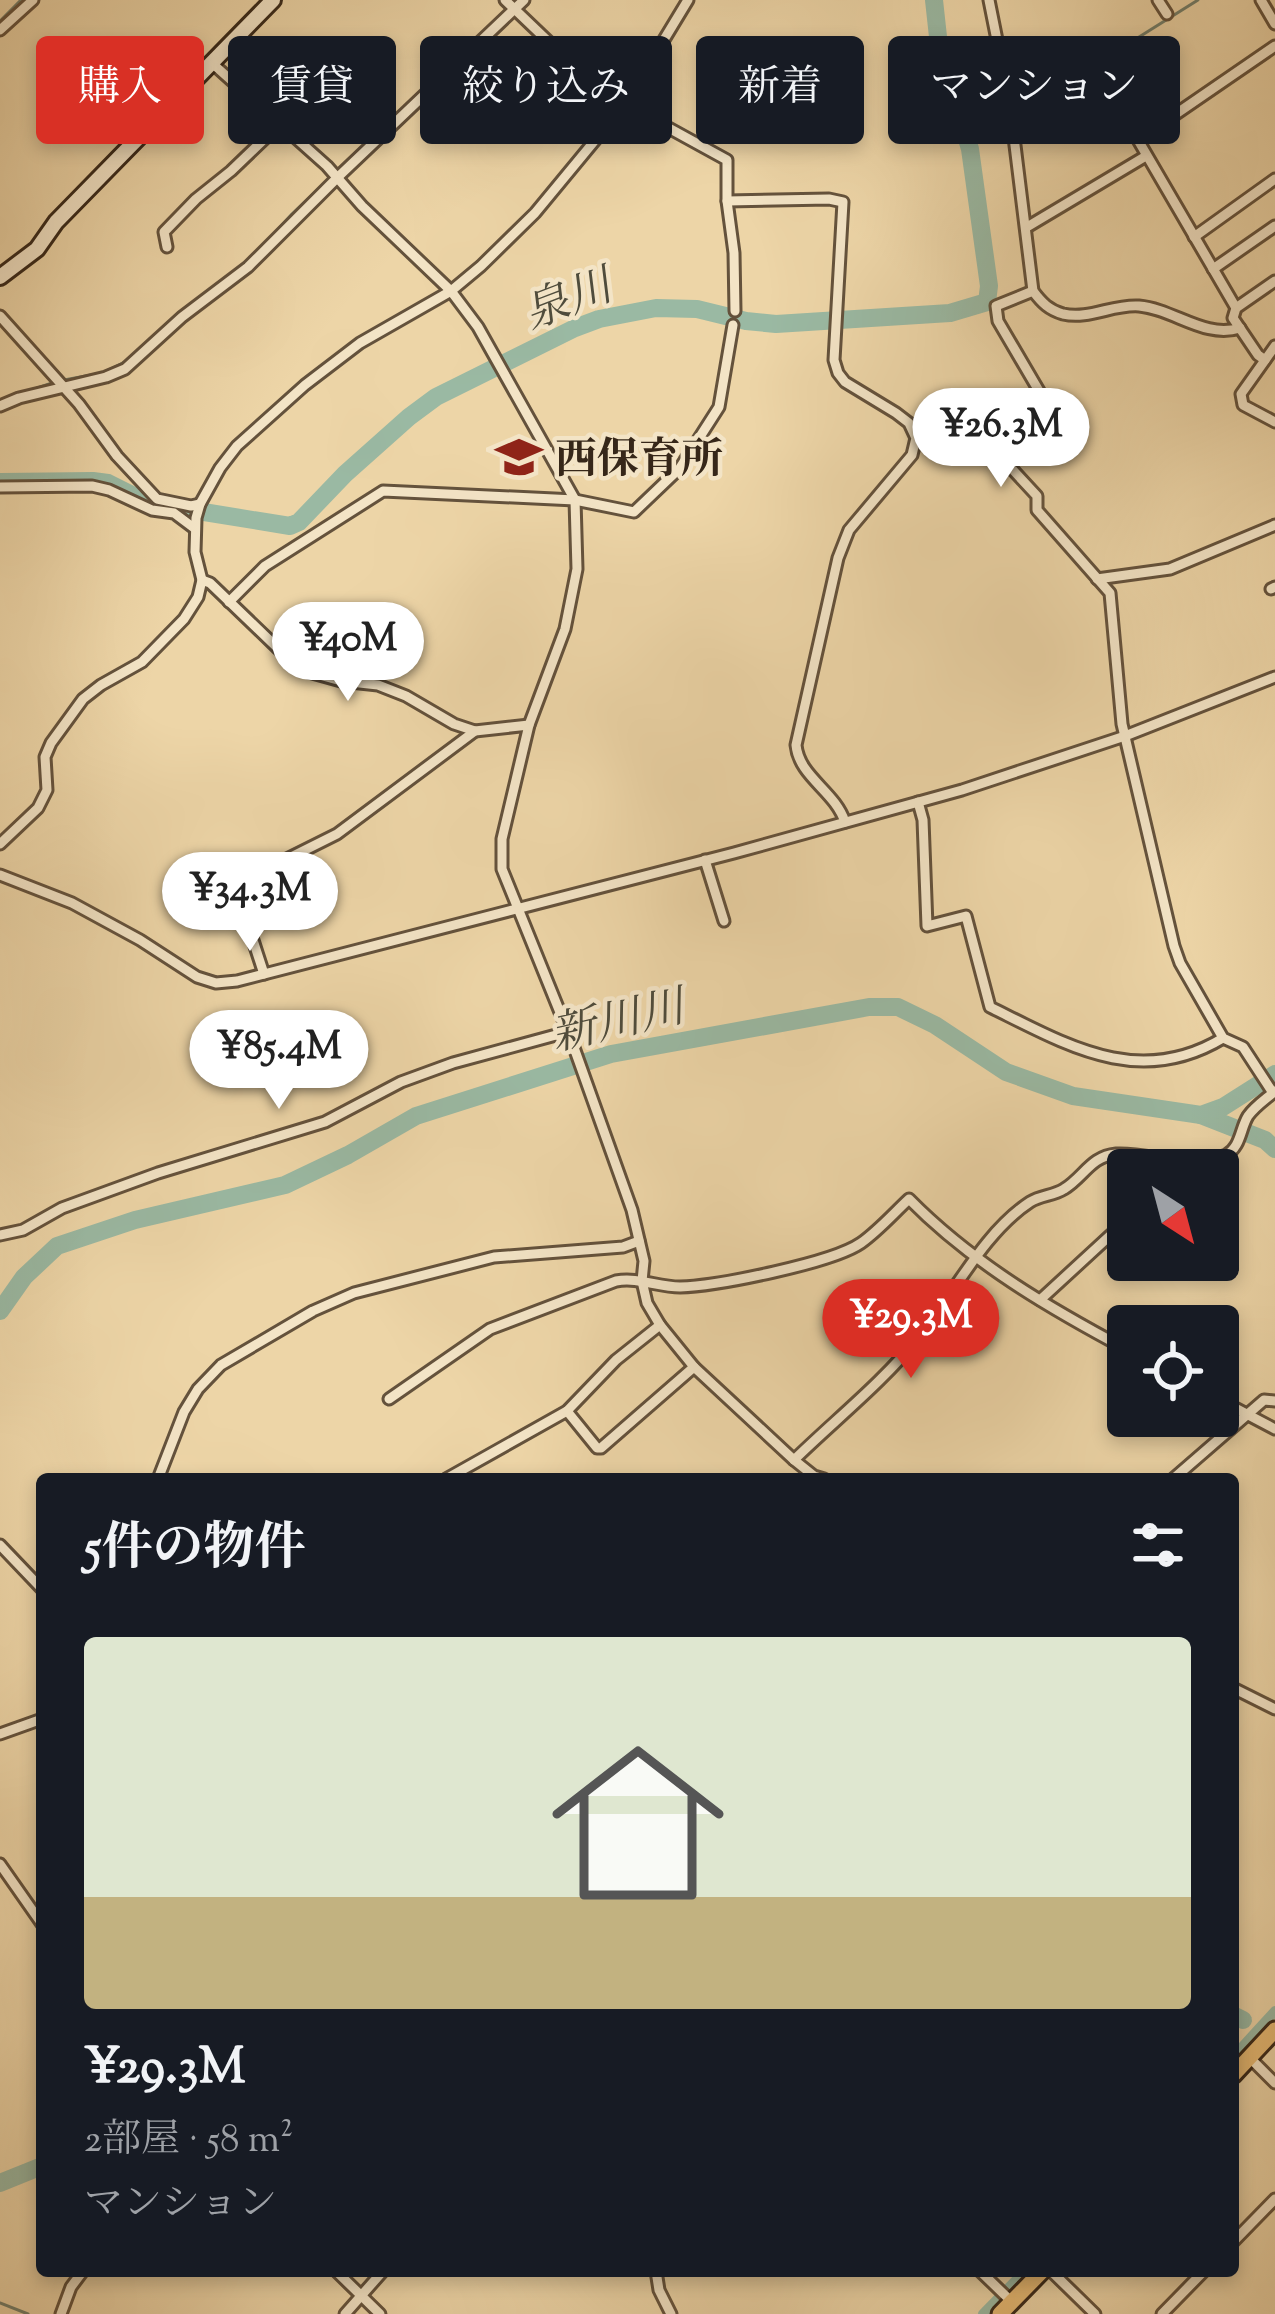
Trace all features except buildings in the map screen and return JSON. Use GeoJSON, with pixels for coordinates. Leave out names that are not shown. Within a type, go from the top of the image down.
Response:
{"type":"FeatureCollection","features":[{"type":"Feature","properties":{"kind":"main road"},"geometry":{"type":"LineString","coordinates":[[0,277],[37,248],[273,0]]}},
{"type":"Feature","properties":{"kind":"main road"},"geometry":{"type":"LineString","coordinates":[[1239,2068],[1275,2030]]}},
{"type":"Feature","properties":{"kind":"main road"},"geometry":{"type":"LineString","coordinates":[[1004,2301],[1038,2277]]}},
{"type":"Feature","properties":{"kind":"street"},"geometry":{"type":"LineString","coordinates":[[0,30],[33,0]]}},
{"type":"Feature","properties":{"kind":"street"},"geometry":{"type":"LineString","coordinates":[[0,406],[59,382],[106,377],[124,369],[248,267],[509,4],[524,0]]}},
{"type":"Feature","properties":{"kind":"street"},"geometry":{"type":"LineString","coordinates":[[666,36],[688,0]]}},
{"type":"Feature","properties":{"kind":"street"},"geometry":{"type":"LineString","coordinates":[[989,0],[1011,107],[1033,291],[1044,306],[1066,315],[1140,306],[1206,328],[1240,328]]}},
{"type":"Feature","properties":{"kind":"street"},"geometry":{"type":"LineString","coordinates":[[1158,0],[1167,14]]}},
{"type":"Feature","properties":{"kind":"street"},"geometry":{"type":"LineString","coordinates":[[1261,0],[1275,24]]}},
{"type":"Feature","properties":{"kind":"street"},"geometry":{"type":"LineString","coordinates":[[509,4],[544,36]]}},
{"type":"Feature","properties":{"kind":"street"},"geometry":{"type":"LineString","coordinates":[[1236,308],[1138,140],[1275,46]]}},
{"type":"Feature","properties":{"kind":"street"},"geometry":{"type":"LineString","coordinates":[[213,64],[228,77]]}},
{"type":"Feature","properties":{"kind":"street"},"geometry":{"type":"LineString","coordinates":[[672,132],[727,160],[734,311]]}},
{"type":"Feature","properties":{"kind":"street"},"geometry":{"type":"LineString","coordinates":[[167,247],[164,232],[259,144]]}},
{"type":"Feature","properties":{"kind":"street"},"geometry":{"type":"LineString","coordinates":[[304,144],[451,291],[478,327],[575,500],[577,569],[565,628],[529,725],[500,857],[502,869],[570,1037],[632,1210],[644,1261],[647,1303],[694,1367],[811,1473]]}},
{"type":"Feature","properties":{"kind":"street"},"geometry":{"type":"LineString","coordinates":[[0,844],[38,808],[47,790],[45,757],[83,698],[142,662],[184,619],[198,597],[202,580],[195,552],[197,514],[237,446],[359,343],[451,291],[481,266],[536,213],[592,144]]}},
{"type":"Feature","properties":{"kind":"street"},"geometry":{"type":"LineString","coordinates":[[1027,227],[1146,156]]}},
{"type":"Feature","properties":{"kind":"street"},"geometry":{"type":"LineString","coordinates":[[1194,237],[1275,179]]}},
{"type":"Feature","properties":{"kind":"street"},"geometry":{"type":"LineString","coordinates":[[727,201],[843,202],[834,360],[838,373],[909,423],[916,437],[912,454],[849,530],[838,558],[796,745],[803,768],[835,801],[845,822]]}},
{"type":"Feature","properties":{"kind":"street"},"geometry":{"type":"LineString","coordinates":[[1213,269],[1275,226]]}},
{"type":"Feature","properties":{"kind":"street"},"geometry":{"type":"LineString","coordinates":[[1265,360],[1233,318],[1236,308],[1275,281]]}},
{"type":"Feature","properties":{"kind":"street"},"geometry":{"type":"LineString","coordinates":[[1033,291],[996,306],[998,321],[1042,397],[1040,406],[998,448],[1037,496],[1037,510],[1109,593],[1125,736],[1174,946],[1223,1038],[1243,1047],[1272,1091],[1252,1110],[1233,1149]]}},
{"type":"Feature","properties":{"kind":"street"},"geometry":{"type":"LineString","coordinates":[[0,316],[157,499],[191,506],[197,514]]}},
{"type":"Feature","properties":{"kind":"street"},"geometry":{"type":"LineString","coordinates":[[229,602],[265,566],[383,491],[575,500],[634,512],[672,477],[719,406],[733,325]]}},
{"type":"Feature","properties":{"kind":"street"},"geometry":{"type":"LineString","coordinates":[[1275,346],[1241,394],[1243,405],[1270,419],[1275,402]]}},
{"type":"Feature","properties":{"kind":"street"},"geometry":{"type":"LineString","coordinates":[[0,488],[92,486],[152,511],[197,514]]}},
{"type":"Feature","properties":{"kind":"street"},"geometry":{"type":"LineString","coordinates":[[1097,579],[1170,568],[1275,525]]}},
{"type":"Feature","properties":{"kind":"street"},"geometry":{"type":"LineString","coordinates":[[202,580],[305,671],[378,686],[475,731],[529,725]]}},
{"type":"Feature","properties":{"kind":"street"},"geometry":{"type":"LineString","coordinates":[[0,875],[72,903],[197,977],[217,983],[962,790],[1125,736],[1275,677]]}},
{"type":"Feature","properties":{"kind":"street"},"geometry":{"type":"LineString","coordinates":[[264,974],[236,885],[337,834],[475,731]]}},
{"type":"Feature","properties":{"kind":"street"},"geometry":{"type":"LineString","coordinates":[[918,802],[927,926],[966,916],[990,1007],[1069,1046],[1108,1059],[1156,1062],[1190,1054],[1223,1038]]}},
{"type":"Feature","properties":{"kind":"street"},"geometry":{"type":"LineString","coordinates":[[705,860],[724,921]]}},
{"type":"Feature","properties":{"kind":"street"},"geometry":{"type":"LineString","coordinates":[[0,1235],[23,1230],[62,1208],[158,1173],[325,1122],[401,1082],[453,1063],[570,1037]]}},
{"type":"Feature","properties":{"kind":"street"},"geometry":{"type":"LineString","coordinates":[[794,1460],[900,1360],[975,1258],[1027,1204],[1068,1188],[1086,1168],[1107,1156]]}},
{"type":"Feature","properties":{"kind":"street"},"geometry":{"type":"LineString","coordinates":[[389,1400],[490,1329],[616,1281],[631,1278],[675,1287],[715,1284],[841,1254],[860,1244],[909,1199],[975,1258],[1107,1339]]}},
{"type":"Feature","properties":{"kind":"street"},"geometry":{"type":"LineString","coordinates":[[1040,1300],[1107,1238]]}},
{"type":"Feature","properties":{"kind":"street"},"geometry":{"type":"LineString","coordinates":[[160,1473],[198,1389],[221,1365],[313,1311],[354,1293],[494,1257],[623,1247],[640,1241]]}},
{"type":"Feature","properties":{"kind":"street"},"geometry":{"type":"LineString","coordinates":[[457,1473],[567,1411],[616,1360],[659,1325]]}},
{"type":"Feature","properties":{"kind":"street"},"geometry":{"type":"LineString","coordinates":[[567,1411],[597,1448],[602,1448],[694,1367]]}},
{"type":"Feature","properties":{"kind":"street"},"geometry":{"type":"LineString","coordinates":[[1180,1473],[1264,1400],[1275,1401]]}},
{"type":"Feature","properties":{"kind":"street"},"geometry":{"type":"LineString","coordinates":[[1239,1410],[1275,1429]]}},
{"type":"Feature","properties":{"kind":"street"},"geometry":{"type":"LineString","coordinates":[[0,1545],[36,1583]]}},
{"type":"Feature","properties":{"kind":"street"},"geometry":{"type":"LineString","coordinates":[[1239,1691],[1275,1709]]}},
{"type":"Feature","properties":{"kind":"street"},"geometry":{"type":"LineString","coordinates":[[0,1734],[36,1721]]}},
{"type":"Feature","properties":{"kind":"street"},"geometry":{"type":"LineString","coordinates":[[0,1864],[36,1915]]}},
{"type":"Feature","properties":{"kind":"street"},"geometry":{"type":"LineString","coordinates":[[1249,2057],[1275,2083]]}},
{"type":"Feature","properties":{"kind":"street"},"geometry":{"type":"LineString","coordinates":[[1239,2236],[1275,2199]]}},
{"type":"Feature","properties":{"kind":"street"},"geometry":{"type":"LineString","coordinates":[[61,2314],[78,2277]]}},
{"type":"Feature","properties":{"kind":"street"},"geometry":{"type":"LineString","coordinates":[[342,2277],[380,2314]]}},
{"type":"Feature","properties":{"kind":"street"},"geometry":{"type":"LineString","coordinates":[[345,2314],[378,2277]]}},
{"type":"Feature","properties":{"kind":"street"},"geometry":{"type":"LineString","coordinates":[[657,2277],[671,2314]]}},
{"type":"Feature","properties":{"kind":"street"},"geometry":{"type":"LineString","coordinates":[[985,2277],[1004,2301]]}},
{"type":"Feature","properties":{"kind":"street"},"geometry":{"type":"LineString","coordinates":[[1054,2277],[1095,2314]]}},
{"type":"Feature","properties":{"kind":"street"},"geometry":{"type":"LineString","coordinates":[[1162,2314],[1198,2277]]}},
{"type":"Feature","properties":{"kind":"waterway"},"geometry":{"type":"LineString","coordinates":[[0,21],[21,0]]}},
{"type":"Feature","properties":{"kind":"waterway","name":"泉川"},"geometry":{"type":"LineString","coordinates":[[0,482],[108,483],[148,503],[290,526],[436,397],[599,319],[656,308],[697,309],[776,324],[950,313],[987,302],[989,286],[970,149],[939,46],[934,0]]}},
{"type":"Feature","properties":{"kind":"waterway"},"geometry":{"type":"LineString","coordinates":[[1141,36],[1198,0]]}},
{"type":"Feature","properties":{"kind":"waterway"},"geometry":{"type":"LineString","coordinates":[[492,24],[507,10]]}},
{"type":"Feature","properties":{"kind":"waterway"},"geometry":{"type":"LineString","coordinates":[[260,249],[420,92]]}},
{"type":"Feature","properties":{"kind":"waterway"},"geometry":{"type":"LineString","coordinates":[[214,288],[253,256]]}},
{"type":"Feature","properties":{"kind":"waterway"},"geometry":{"type":"LineString","coordinates":[[64,380],[102,373],[129,360]]}},
{"type":"Feature","properties":{"kind":"waterway"},"geometry":{"type":"LineString","coordinates":[[2,400],[55,382]]}},
{"type":"Feature","properties":{"kind":"waterway","name":"新川川"},"geometry":{"type":"LineString","coordinates":[[0,1311],[24,1277],[57,1246],[135,1220],[285,1185],[416,1116],[611,1054],[869,1007],[898,1007],[935,1025],[1006,1072],[1073,1096],[1201,1115],[1223,1107],[1275,1074]]}},
{"type":"Feature","properties":{"kind":"waterway"},"geometry":{"type":"LineString","coordinates":[[1201,1115],[1265,1140],[1275,1149]]}},
{"type":"Feature","properties":{"kind":"waterway"},"geometry":{"type":"LineString","coordinates":[[1239,2050],[1275,2011]]}},
{"type":"Feature","properties":{"kind":"waterway"},"geometry":{"type":"LineString","coordinates":[[1239,2018],[1243,2020]]}},
{"type":"Feature","properties":{"kind":"waterway"},"geometry":{"type":"LineString","coordinates":[[0,2183],[36,2168]]}},
{"type":"Feature","properties":{"kind":"waterway"},"geometry":{"type":"LineString","coordinates":[[983,2314],[1019,2277]]}},
{"type":"Feature","properties":{"kind":"waterway"},"geometry":{"type":"LineString","coordinates":[[0,2303],[28,2314]]}},
{"type":"Feature","properties":{"kind":"place","name":"西保育所"},"geometry":{"type":"Point","coordinates":[519,457]}}]}
